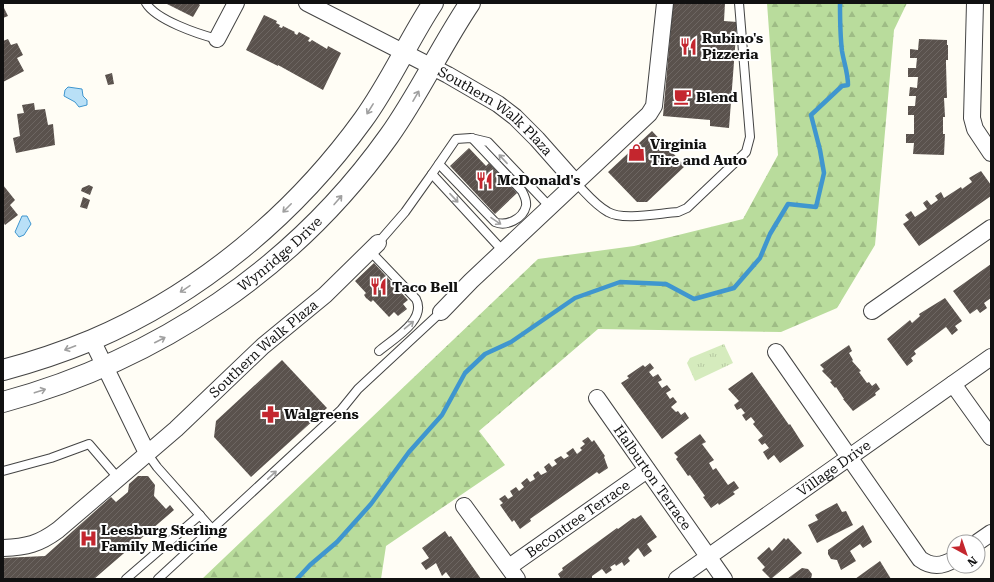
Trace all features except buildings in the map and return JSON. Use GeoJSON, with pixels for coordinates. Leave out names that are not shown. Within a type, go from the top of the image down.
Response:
{"type":"FeatureCollection","features":[{"type":"Feature","properties":{"kind":"street"},"geometry":{"type":"LineString","coordinates":[[217,39],[236,3]]}},
{"type":"Feature","properties":{"kind":"street","name":"Southern Walk Plaza"},"geometry":{"type":"LineString","coordinates":[[307,3],[432,67],[498,104],[515,117],[537,139],[576,183]]}},
{"type":"Feature","properties":{"kind":"street","name":"Wynridge Drive"},"geometry":{"type":"LineString","coordinates":[[3,370],[48,357],[92,340],[150,310],[182,291],[246,245],[309,185],[364,119],[433,3]]}},
{"type":"Feature","properties":{"kind":"street","name":"Wynridge Drive"},"geometry":{"type":"LineString","coordinates":[[3,402],[66,383],[104,367],[168,336],[201,316],[270,265],[334,204],[379,149],[410,106],[470,3]]}},
{"type":"Feature","properties":{"kind":"street"},"geometry":{"type":"LineString","coordinates":[[441,312],[503,251],[649,114],[654,106],[665,3]]}},
{"type":"Feature","properties":{"kind":"street"},"geometry":{"type":"LineString","coordinates":[[975,3],[972,118],[975,129],[991,153]]}},
{"type":"Feature","properties":{"kind":"street"},"geometry":{"type":"LineString","coordinates":[[872,311],[991,228]]}},
{"type":"Feature","properties":{"kind":"street","name":"Southern Walk Plaza"},"geometry":{"type":"LineString","coordinates":[[3,548],[18,547],[42,542],[58,530],[147,452],[176,429],[263,346],[325,295],[374,247]]}},
{"type":"Feature","properties":{"kind":"street"},"geometry":{"type":"LineString","coordinates":[[92,340],[147,452]]}},
{"type":"Feature","properties":{"kind":"street"},"geometry":{"type":"LineString","coordinates":[[776,352],[848,458],[920,559],[927,564],[937,566],[946,564]]}},
{"type":"Feature","properties":{"kind":"street","name":"Village Drive"},"geometry":{"type":"LineString","coordinates":[[677,579],[991,357]]}},
{"type":"Feature","properties":{"kind":"street"},"geometry":{"type":"LineString","coordinates":[[953,384],[991,437]]}},
{"type":"Feature","properties":{"kind":"street","name":"Halburton Terrace"},"geometry":{"type":"LineString","coordinates":[[597,398],[724,579]]}},
{"type":"Feature","properties":{"kind":"street","name":"Becontree Terrace"},"geometry":{"type":"LineString","coordinates":[[513,573],[647,470]]}},
{"type":"Feature","properties":{"kind":"street"},"geometry":{"type":"LineString","coordinates":[[464,506],[513,573]]}},
{"type":"Feature","properties":{"kind":"lane"},"geometry":{"type":"LineString","coordinates":[[146,3],[152,10],[162,16],[196,33],[217,39]]}},
{"type":"Feature","properties":{"kind":"lane"},"geometry":{"type":"LineString","coordinates":[[576,183],[596,204],[618,217],[678,212],[687,208],[746,152],[750,137],[739,3]]}},
{"type":"Feature","properties":{"kind":"lane"},"geometry":{"type":"LineString","coordinates":[[439,164],[495,222],[501,224],[509,223],[522,213],[526,206],[526,198],[522,190],[471,138]]}},
{"type":"Feature","properties":{"kind":"lane"},"geometry":{"type":"LineString","coordinates":[[379,350],[415,320],[419,313],[419,305],[416,299],[374,247],[405,212],[456,139],[471,138],[488,142],[550,207]]}},
{"type":"Feature","properties":{"kind":"lane"},"geometry":{"type":"LineString","coordinates":[[432,174],[503,251]]}},
{"type":"Feature","properties":{"kind":"lane"},"geometry":{"type":"LineString","coordinates":[[158,579],[213,530],[341,410],[358,389],[441,312]]}},
{"type":"Feature","properties":{"kind":"lane"},"geometry":{"type":"LineString","coordinates":[[3,472],[51,458],[89,444],[118,478]]}},
{"type":"Feature","properties":{"kind":"lane"},"geometry":{"type":"LineString","coordinates":[[147,452],[157,467],[213,530]]}},
{"type":"Feature","properties":{"kind":"lane"},"geometry":{"type":"LineString","coordinates":[[126,579],[200,515]]}},
{"type":"Feature","properties":{"kind":"green space"},"geometry":{"type":"Polygon","coordinates":[[[767,3],[907,3],[894,30],[875,245],[837,308],[781,332],[598,329],[479,431],[505,465],[386,546],[381,579],[202,579],[538,259],[634,246],[743,219],[778,155],[767,3]]]}},
{"type":"Feature","properties":{"kind":"green space"},"geometry":{"type":"Polygon","coordinates":[[[724,344],[733,363],[695,381],[687,363],[690,358],[724,344]]]}},
{"type":"Feature","properties":{"kind":"water"},"geometry":{"type":"Polygon","coordinates":[[[68,87],[82,89],[83,96],[87,100],[87,105],[79,107],[75,102],[64,96],[65,90],[68,87]]]}},
{"type":"Feature","properties":{"kind":"water"},"geometry":{"type":"Polygon","coordinates":[[[22,216],[27,216],[31,224],[24,235],[19,237],[15,232],[22,216]]]}},
{"type":"Feature","properties":{"kind":"waterway"},"geometry":{"type":"LineString","coordinates":[[297,579],[310,565],[337,542],[371,504],[409,452],[442,415],[465,373],[485,354],[511,342],[575,298],[620,282],[666,284],[694,299],[734,288],[760,258],[770,234],[788,204],[816,207],[824,173],[811,115],[842,86],[848,85],[841,45],[840,3]]}},
{"type":"Feature","properties":{"kind":"place","name":"Rubino's Pizzeria"},"geometry":{"type":"Point","coordinates":[689,46]}},
{"type":"Feature","properties":{"kind":"place","name":"Blend"},"geometry":{"type":"Point","coordinates":[683,97]}},
{"type":"Feature","properties":{"kind":"place","name":"Virginia Tire and Auto"},"geometry":{"type":"Point","coordinates":[637,152]}},
{"type":"Feature","properties":{"kind":"place","name":"McDonald's"},"geometry":{"type":"Point","coordinates":[484,180]}},
{"type":"Feature","properties":{"kind":"place","name":"Taco Bell"},"geometry":{"type":"Point","coordinates":[379,287]}},
{"type":"Feature","properties":{"kind":"place","name":"Walgreens"},"geometry":{"type":"Point","coordinates":[271,414]}},
{"type":"Feature","properties":{"kind":"place","name":"Leesburg Sterling Family Medicine"},"geometry":{"type":"Point","coordinates":[88,538]}}]}
